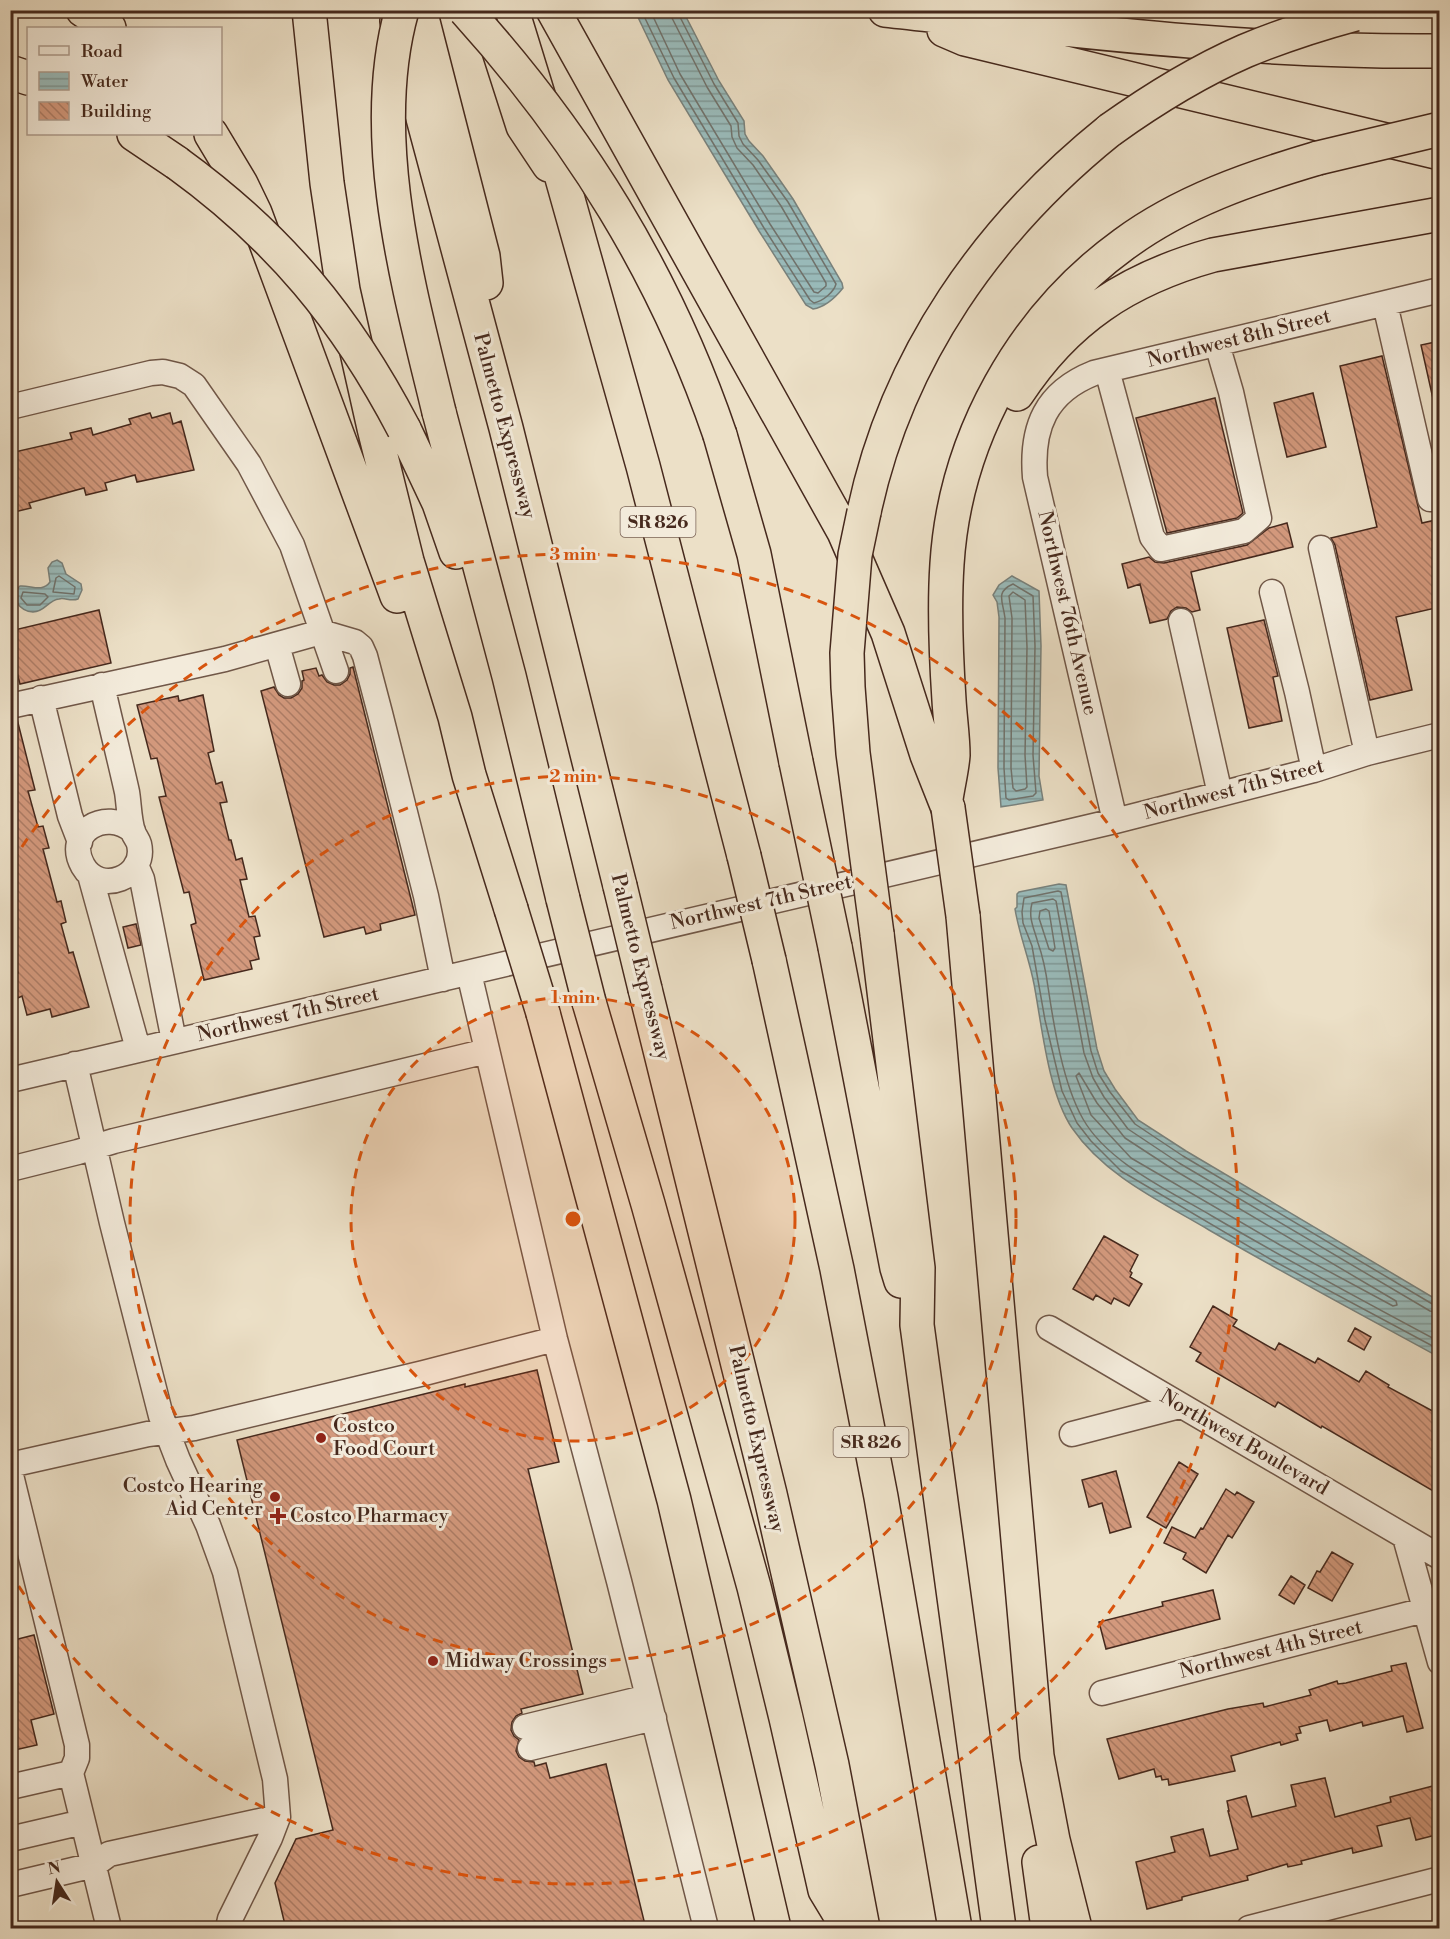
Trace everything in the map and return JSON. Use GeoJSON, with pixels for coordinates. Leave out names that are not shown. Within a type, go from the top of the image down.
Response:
{"type":"FeatureCollection","features":[{"type":"Feature","properties":{"kind":"highway"},"geometry":{"type":"LineString","coordinates":[[83,10],[108,27]]}},
{"type":"Feature","properties":{"kind":"highway"},"geometry":{"type":"LineString","coordinates":[[309,10],[327,183],[343,290],[391,501],[455,717],[469,776],[543,1013],[674,1500],[774,1929]]}},
{"type":"Feature","properties":{"kind":"highway","name":"Palmetto Expressway"},"geometry":{"type":"LineString","coordinates":[[395,10],[506,428],[723,1300],[832,1765],[863,1929]]}},
{"type":"Feature","properties":{"kind":"highway"},"geometry":{"type":"LineString","coordinates":[[402,10],[394,38],[388,85],[390,150],[398,225],[413,303],[439,412],[509,676],[589,1002],[648,1204],[754,1587],[825,1890],[848,1929]]}},
{"type":"Feature","properties":{"kind":"highway"},"geometry":{"type":"LineString","coordinates":[[420,10],[483,256],[506,428]]}},
{"type":"Feature","properties":{"kind":"highway"},"geometry":{"type":"LineString","coordinates":[[465,10],[526,81],[554,118],[586,162],[620,216],[681,333],[720,435],[754,554],[835,947],[897,1268],[916,1325]]}},
{"type":"Feature","properties":{"kind":"highway"},"geometry":{"type":"LineString","coordinates":[[486,10],[523,126],[565,189]]}},
{"type":"Feature","properties":{"kind":"highway","name":"SR 826"},"geometry":{"type":"LineString","coordinates":[[513,10],[673,579],[769,960],[832,1247],[879,1486],[955,1929]]}},
{"type":"Feature","properties":{"kind":"highway"},"geometry":{"type":"LineString","coordinates":[[553,10],[844,532],[888,633],[927,755],[947,804],[963,916],[1037,1756],[1053,1840],[1075,1929]]}},
{"type":"Feature","properties":{"kind":"highway"},"geometry":{"type":"LineString","coordinates":[[896,12],[1274,48],[1440,51]]}},
{"type":"Feature","properties":{"kind":"highway"},"geometry":{"type":"LineString","coordinates":[[896,12],[965,39],[1440,153]]}},
{"type":"Feature","properties":{"kind":"highway"},"geometry":{"type":"LineString","coordinates":[[999,1929],[916,1325],[918,1268],[853,753],[847,653],[854,566],[864,512],[879,457],[897,405],[916,365],[948,306],[987,252],[1031,200],[1081,153],[1110,130],[1193,76],[1245,51],[1301,29],[1362,12]]}},
{"type":"Feature","properties":{"kind":"highway"},"geometry":{"type":"LineString","coordinates":[[10,72],[27,78]]}},
{"type":"Feature","properties":{"kind":"highway"},"geometry":{"type":"LineString","coordinates":[[947,804],[953,754],[945,639],[947,562],[957,500],[966,464],[978,432],[1008,370],[1049,314],[1071,289],[1124,244],[1182,209],[1245,182],[1318,158],[1440,129]]}},
{"type":"Feature","properties":{"kind":"highway"},"geometry":{"type":"LineString","coordinates":[[135,135],[208,185],[260,230],[319,294],[365,359],[404,429],[439,503],[452,537],[502,715],[563,898]]}},
{"type":"Feature","properties":{"kind":"highway"},"geometry":{"type":"LineString","coordinates":[[212,135],[241,184],[255,213],[443,721],[469,776]]}},
{"type":"Feature","properties":{"kind":"highway"},"geometry":{"type":"LineString","coordinates":[[957,500],[1002,418],[1029,375],[1085,316],[1131,286],[1177,265],[1213,255],[1440,214]]}},
{"type":"Feature","properties":{"kind":"highway"},"geometry":{"type":"LineString","coordinates":[[1037,1756],[1032,1801],[1048,1929]]}},
{"type":"Feature","properties":{"kind":"street","name":"Northwest 8th Street"},"geometry":{"type":"LineString","coordinates":[[1048,407],[1075,381],[1107,370],[1440,290]]}},
{"type":"Feature","properties":{"kind":"street"},"geometry":{"type":"LineString","coordinates":[[1384,304],[1430,499]]}},
{"type":"Feature","properties":{"kind":"street"},"geometry":{"type":"LineString","coordinates":[[1107,370],[1152,537],[1161,549],[1244,531],[1259,518],[1231,392],[1217,344]]}},
{"type":"Feature","properties":{"kind":"street"},"geometry":{"type":"LineString","coordinates":[[10,406],[151,373],[163,372],[180,376],[194,385],[243,454],[280,520],[301,569],[336,671]]}},
{"type":"Feature","properties":{"kind":"street","name":"Northwest 76th Avenue"},"geometry":{"type":"LineString","coordinates":[[1048,407],[1039,426],[1035,445],[1035,477],[1115,821]]}},
{"type":"Feature","properties":{"kind":"street"},"geometry":{"type":"LineString","coordinates":[[1321,548],[1367,753]]}},
{"type":"Feature","properties":{"kind":"street"},"geometry":{"type":"LineString","coordinates":[[1272,592],[1314,770]]}},
{"type":"Feature","properties":{"kind":"street"},"geometry":{"type":"LineString","coordinates":[[1181,621],[1220,794]]}},
{"type":"Feature","properties":{"kind":"street"},"geometry":{"type":"LineString","coordinates":[[10,706],[225,659],[321,632],[355,642],[361,647],[365,656],[426,896],[443,979]]}},
{"type":"Feature","properties":{"kind":"street"},"geometry":{"type":"LineString","coordinates":[[277,645],[288,684]]}},
{"type":"Feature","properties":{"kind":"street"},"geometry":{"type":"LineString","coordinates":[[90,875],[98,880],[116,881],[124,878],[136,865],[140,848],[133,831],[102,685]]}},
{"type":"Feature","properties":{"kind":"street"},"geometry":{"type":"LineString","coordinates":[[41,698],[70,816],[80,842],[80,860],[90,875],[138,1049]]}},
{"type":"Feature","properties":{"kind":"street","name":"Northwest 7th Street"},"geometry":{"type":"LineString","coordinates":[[10,1080],[1115,821],[1440,735]]}},
{"type":"Feature","properties":{"kind":"street"},"geometry":{"type":"LineString","coordinates":[[80,842],[84,833],[99,822],[117,821],[133,831]]}},
{"type":"Feature","properties":{"kind":"street"},"geometry":{"type":"LineString","coordinates":[[136,865],[142,879],[174,1041]]}},
{"type":"Feature","properties":{"kind":"street"},"geometry":{"type":"LineString","coordinates":[[469,973],[555,1339],[706,1929]]}},
{"type":"Feature","properties":{"kind":"street"},"geometry":{"type":"LineString","coordinates":[[10,1169],[487,1051]]}},
{"type":"Feature","properties":{"kind":"street"},"geometry":{"type":"LineString","coordinates":[[75,1064],[145,1356],[166,1432],[208,1525],[225,1572],[275,1779],[278,1816],[270,1838],[230,1919],[228,1929]]}},
{"type":"Feature","properties":{"kind":"street","name":"Northwest Boulevard"},"geometry":{"type":"LineString","coordinates":[[1049,1329],[1440,1557]]}},
{"type":"Feature","properties":{"kind":"street"},"geometry":{"type":"LineString","coordinates":[[10,1465],[148,1434],[194,1428],[555,1339]]}},
{"type":"Feature","properties":{"kind":"street"},"geometry":{"type":"LineString","coordinates":[[1072,1434],[1180,1406]]}},
{"type":"Feature","properties":{"kind":"street"},"geometry":{"type":"LineString","coordinates":[[10,1471],[76,1745],[77,1758],[71,1773],[109,1929]]}},
{"type":"Feature","properties":{"kind":"street"},"geometry":{"type":"LineString","coordinates":[[1405,1537],[1432,1608],[1440,1662]]}},
{"type":"Feature","properties":{"kind":"street","name":"Northwest 4th Street"},"geometry":{"type":"LineString","coordinates":[[1102,1693],[1432,1608]]}},
{"type":"Feature","properties":{"kind":"street"},"geometry":{"type":"LineString","coordinates":[[650,1703],[527,1733],[650,1703]]}},
{"type":"Feature","properties":{"kind":"street"},"geometry":{"type":"LineString","coordinates":[[10,1787],[71,1773]]}},
{"type":"Feature","properties":{"kind":"street"},"geometry":{"type":"LineString","coordinates":[[10,1885],[94,1865],[110,1854],[278,1816]]}},
{"type":"Feature","properties":{"kind":"street"},"geometry":{"type":"LineString","coordinates":[[10,1839],[83,1822]]}},
{"type":"Feature","properties":{"kind":"street"},"geometry":{"type":"LineString","coordinates":[[1250,1929],[1440,1879]]}},
{"type":"Feature","properties":{"kind":"water"},"geometry":{"type":"Polygon","coordinates":[[[635,11],[683,11],[719,81],[744,121],[745,134],[749,141],[763,156],[793,199],[842,283],[843,288],[826,304],[813,309],[806,305],[668,80],[635,11]]]}},
{"type":"Feature","properties":{"kind":"water"},"geometry":{"type":"Polygon","coordinates":[[[57,560],[62,563],[66,574],[81,584],[82,590],[78,599],[55,600],[41,610],[33,612],[24,609],[15,599],[17,590],[20,586],[40,588],[47,585],[50,582],[48,568],[52,562],[57,560]]]}},
{"type":"Feature","properties":{"kind":"water"},"geometry":{"type":"Polygon","coordinates":[[[1012,576],[1039,591],[1041,646],[1039,776],[1043,800],[1001,807],[998,768],[999,617],[997,602],[993,595],[999,585],[1012,576]]]}},
{"type":"Feature","properties":{"kind":"water"},"geometry":{"type":"Polygon","coordinates":[[[1059,884],[1066,885],[1097,1049],[1104,1071],[1138,1120],[1186,1151],[1439,1301],[1439,1357],[1153,1198],[1117,1174],[1085,1145],[1072,1128],[1057,1096],[1047,1058],[1032,974],[1015,909],[1019,892],[1059,884]]]}},
{"type":"Feature","properties":{"kind":"building"},"geometry":{"type":"Polygon","coordinates":[[[1440,341],[1440,398],[1433,399],[1421,345],[1440,341]]]}},
{"type":"Feature","properties":{"kind":"building"},"geometry":{"type":"Polygon","coordinates":[[[1382,356],[1422,523],[1440,519],[1440,607],[1396,617],[1412,690],[1370,700],[1335,545],[1331,538],[1377,527],[1340,366],[1382,356]]]}},
{"type":"Feature","properties":{"kind":"building"},"geometry":{"type":"Polygon","coordinates":[[[1313,393],[1326,447],[1287,457],[1274,403],[1313,393]]]}},
{"type":"Feature","properties":{"kind":"building"},"geometry":{"type":"Polygon","coordinates":[[[1215,398],[1243,513],[1237,518],[1167,533],[1136,418],[1215,398]]]}},
{"type":"Feature","properties":{"kind":"building"},"geometry":{"type":"Polygon","coordinates":[[[150,413],[152,418],[170,413],[173,424],[181,421],[194,470],[137,482],[135,475],[105,483],[107,490],[86,495],[84,488],[29,503],[31,508],[10,513],[10,453],[72,439],[70,433],[91,428],[93,435],[131,424],[129,419],[150,413]]]}},
{"type":"Feature","properties":{"kind":"building"},"geometry":{"type":"Polygon","coordinates":[[[1287,523],[1293,547],[1191,572],[1200,610],[1192,612],[1186,608],[1177,607],[1171,611],[1167,619],[1150,623],[1140,584],[1128,588],[1122,564],[1149,557],[1155,562],[1164,563],[1247,545],[1269,528],[1287,523]]]}},
{"type":"Feature","properties":{"kind":"building"},"geometry":{"type":"Polygon","coordinates":[[[99,610],[111,663],[20,684],[10,646],[10,631],[99,610]]]}},
{"type":"Feature","properties":{"kind":"building"},"geometry":{"type":"Polygon","coordinates":[[[1264,620],[1278,676],[1273,677],[1282,721],[1249,728],[1227,628],[1264,620]]]}},
{"type":"Feature","properties":{"kind":"building"},"geometry":{"type":"Polygon","coordinates":[[[353,667],[415,915],[380,924],[381,930],[366,934],[364,927],[324,937],[261,691],[274,687],[279,695],[291,698],[302,688],[304,680],[302,671],[316,668],[319,676],[322,675],[327,682],[340,685],[347,680],[350,668],[353,667]]]}},
{"type":"Feature","properties":{"kind":"building"},"geometry":{"type":"Polygon","coordinates":[[[203,695],[214,751],[208,753],[216,784],[222,782],[227,802],[220,803],[229,840],[231,840],[236,860],[242,858],[247,879],[240,880],[249,917],[255,916],[260,936],[254,937],[259,959],[250,961],[252,969],[204,980],[191,925],[196,923],[189,892],[184,893],[159,797],[166,796],[157,758],[151,759],[137,705],[178,696],[179,701],[203,695]]]}},
{"type":"Feature","properties":{"kind":"building"},"geometry":{"type":"Polygon","coordinates":[[[17,719],[35,790],[28,791],[38,827],[43,826],[49,848],[43,849],[57,902],[61,901],[66,922],[61,924],[69,953],[73,952],[89,1007],[52,1017],[50,1009],[27,1015],[22,996],[18,998],[12,974],[18,973],[10,943],[10,720],[17,719]]]}},
{"type":"Feature","properties":{"kind":"building"},"geometry":{"type":"Polygon","coordinates":[[[136,924],[141,945],[128,948],[123,927],[136,924]]]}},
{"type":"Feature","properties":{"kind":"building"},"geometry":{"type":"Polygon","coordinates":[[[1104,1236],[1138,1255],[1130,1271],[1132,1273],[1130,1277],[1142,1284],[1129,1306],[1114,1298],[1111,1304],[1096,1295],[1093,1300],[1073,1289],[1104,1236]]]}},
{"type":"Feature","properties":{"kind":"building"},"geometry":{"type":"Polygon","coordinates":[[[1213,1306],[1237,1320],[1233,1326],[1275,1350],[1279,1343],[1315,1363],[1318,1358],[1359,1382],[1366,1371],[1389,1385],[1388,1387],[1440,1415],[1440,1495],[1322,1426],[1321,1428],[1278,1402],[1275,1407],[1196,1361],[1201,1353],[1190,1347],[1213,1306]]]}},
{"type":"Feature","properties":{"kind":"building"},"geometry":{"type":"Polygon","coordinates":[[[1355,1328],[1371,1337],[1364,1350],[1348,1341],[1355,1328]]]}},
{"type":"Feature","properties":{"kind":"building","name":"Midway Crossings"},"geometry":{"type":"Polygon","coordinates":[[[537,1370],[559,1462],[528,1469],[583,1694],[521,1709],[522,1713],[512,1722],[511,1730],[519,1740],[516,1751],[519,1757],[525,1761],[534,1762],[535,1766],[546,1763],[550,1778],[606,1764],[646,1929],[286,1929],[275,1883],[296,1839],[333,1830],[237,1440],[465,1384],[465,1387],[537,1370]]]}},
{"type":"Feature","properties":{"kind":"building"},"geometry":{"type":"Polygon","coordinates":[[[1179,1462],[1198,1474],[1166,1528],[1147,1517],[1179,1462]]]}},
{"type":"Feature","properties":{"kind":"building"},"geometry":{"type":"Polygon","coordinates":[[[1116,1471],[1131,1527],[1110,1533],[1102,1503],[1089,1507],[1082,1480],[1116,1471]]]}},
{"type":"Feature","properties":{"kind":"building"},"geometry":{"type":"Polygon","coordinates":[[[1226,1489],[1235,1495],[1237,1492],[1254,1502],[1232,1538],[1228,1535],[1206,1573],[1183,1559],[1186,1553],[1164,1543],[1172,1527],[1195,1538],[1201,1528],[1203,1529],[1226,1489]]]}},
{"type":"Feature","properties":{"kind":"building"},"geometry":{"type":"Polygon","coordinates":[[[1332,1552],[1353,1564],[1332,1601],[1308,1588],[1317,1571],[1320,1572],[1332,1552]]]}},
{"type":"Feature","properties":{"kind":"building"},"geometry":{"type":"Polygon","coordinates":[[[1291,1576],[1305,1585],[1294,1604],[1279,1595],[1291,1576]]]}},
{"type":"Feature","properties":{"kind":"building"},"geometry":{"type":"Polygon","coordinates":[[[1213,1590],[1220,1619],[1106,1649],[1099,1622],[1163,1606],[1162,1602],[1213,1590]]]}},
{"type":"Feature","properties":{"kind":"building"},"geometry":{"type":"Polygon","coordinates":[[[34,1635],[54,1714],[31,1720],[37,1745],[10,1751],[10,1641],[34,1635]]]}},
{"type":"Feature","properties":{"kind":"building"},"geometry":{"type":"Polygon","coordinates":[[[1406,1663],[1423,1728],[1407,1732],[1403,1716],[1363,1726],[1362,1722],[1330,1731],[1327,1720],[1299,1727],[1301,1733],[1296,1734],[1298,1740],[1281,1745],[1280,1742],[1231,1756],[1235,1771],[1169,1785],[1168,1779],[1162,1780],[1161,1776],[1156,1777],[1154,1769],[1119,1779],[1107,1739],[1228,1709],[1263,1703],[1264,1707],[1311,1695],[1309,1690],[1337,1681],[1338,1684],[1346,1683],[1392,1671],[1391,1666],[1406,1663]]]}},
{"type":"Feature","properties":{"kind":"building"},"geometry":{"type":"Polygon","coordinates":[[[1325,1778],[1335,1817],[1391,1802],[1390,1797],[1433,1786],[1440,1810],[1440,1834],[1416,1840],[1410,1818],[1377,1826],[1382,1846],[1353,1853],[1352,1848],[1301,1861],[1302,1864],[1288,1867],[1287,1864],[1247,1876],[1248,1880],[1182,1897],[1182,1900],[1147,1909],[1136,1862],[1175,1852],[1171,1837],[1203,1829],[1210,1856],[1238,1849],[1227,1801],[1246,1796],[1252,1817],[1296,1806],[1291,1785],[1325,1778]]]}},
{"type":"Feature","properties":{"kind":"place","name":"Costco Food Court"},"geometry":{"type":"Point","coordinates":[321,1438]}},
{"type":"Feature","properties":{"kind":"place","name":"Costco Hearing Aid Center"},"geometry":{"type":"Point","coordinates":[275,1497]}},
{"type":"Feature","properties":{"kind":"place","name":"Costco Pharmacy"},"geometry":{"type":"Point","coordinates":[278,1516]}},
{"type":"Feature","properties":{"kind":"place","name":"Midway Crossings"},"geometry":{"type":"Point","coordinates":[433,1661]}}]}
